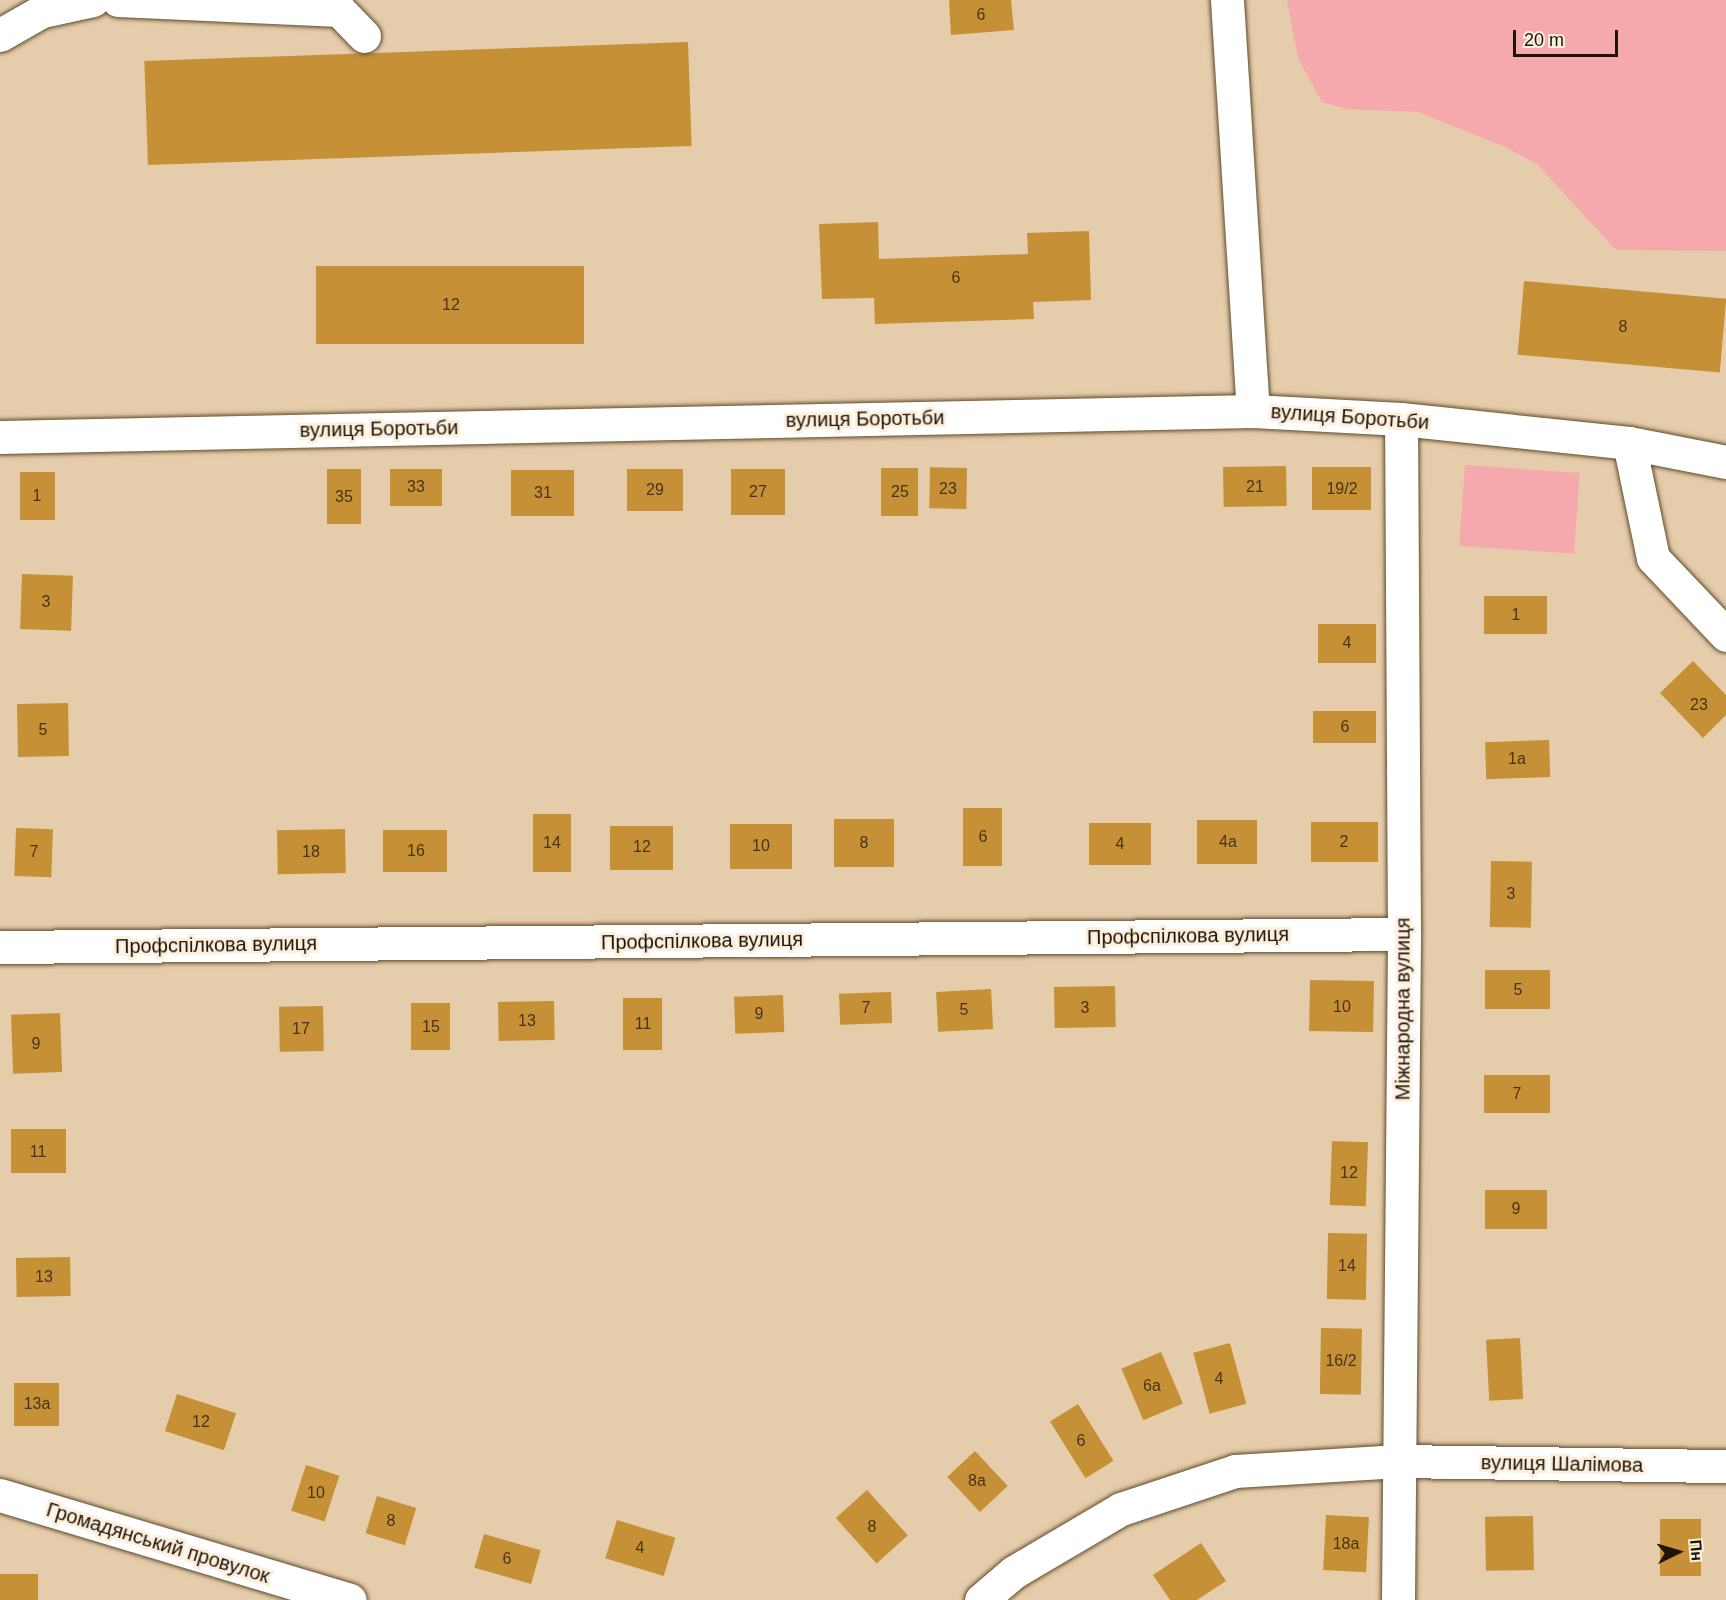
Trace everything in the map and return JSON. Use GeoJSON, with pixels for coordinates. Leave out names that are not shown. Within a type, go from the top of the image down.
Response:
{"type":"FeatureCollection","features":[{"type":"Feature","properties":{"kind":"street"},"geometry":{"type":"LineString","coordinates":[[0,35],[42,11],[93,0]]}},
{"type":"Feature","properties":{"kind":"street"},"geometry":{"type":"LineString","coordinates":[[118,0],[339,10],[364,36]]}},
{"type":"Feature","properties":{"kind":"street"},"geometry":{"type":"LineString","coordinates":[[1227,0],[1253,411]]}},
{"type":"Feature","properties":{"kind":"street","name":"вулиця Боротьби"},"geometry":{"type":"LineString","coordinates":[[0,437],[1253,411],[1401,419],[1629,443],[1726,462]]}},
{"type":"Feature","properties":{"kind":"street","name":"Міжнародна вулиця"},"geometry":{"type":"LineString","coordinates":[[1398,1600],[1404,934],[1401,419]]}},
{"type":"Feature","properties":{"kind":"street"},"geometry":{"type":"LineString","coordinates":[[1629,443],[1653,558],[1726,634]]}},
{"type":"Feature","properties":{"kind":"street","name":"Профспілкова вулиця"},"geometry":{"type":"LineString","coordinates":[[0,947],[1404,934]]}},
{"type":"Feature","properties":{"kind":"street","name":"вулиця Шалімова"},"geometry":{"type":"LineString","coordinates":[[981,1600],[1014,1572],[1121,1509],[1235,1471],[1399,1461],[1726,1466]]}},
{"type":"Feature","properties":{"kind":"street","name":"Громадянський провулок"},"geometry":{"type":"LineString","coordinates":[[0,1495],[350,1600]]}},
{"type":"Feature","properties":{"kind":"shaded area"},"geometry":{"type":"Polygon","coordinates":[[[1287,0],[1726,0],[1726,251],[1616,250],[1537,164],[1503,146],[1418,112],[1346,109],[1322,102],[1298,58],[1287,0]]]}},
{"type":"Feature","properties":{"kind":"shaded area"},"geometry":{"type":"Polygon","coordinates":[[[1465,465],[1580,473],[1574,554],[1459,546],[1465,465]]]}},
{"type":"Feature","properties":{"kind":"building"},"geometry":{"type":"Polygon","coordinates":[[[949,0],[1011,0],[1014,30],[951,35],[949,0]]]}},
{"type":"Feature","properties":{"kind":"building"},"geometry":{"type":"Polygon","coordinates":[[[688,42],[692,146],[148,165],[144,61],[688,42]]]}},
{"type":"Feature","properties":{"kind":"building"},"geometry":{"type":"Polygon","coordinates":[[[878,222],[879,259],[1028,254],[1027,233],[1089,231],[1091,300],[1033,302],[1034,319],[875,324],[874,298],[822,299],[819,224],[878,222]]]}},
{"type":"Feature","properties":{"kind":"building"},"geometry":{"type":"Polygon","coordinates":[[[316,266],[584,266],[584,344],[316,344],[316,266]]]}},
{"type":"Feature","properties":{"kind":"building"},"geometry":{"type":"Polygon","coordinates":[[[1524,281],[1726,299],[1720,372],[1518,355],[1524,281]]]}},
{"type":"Feature","properties":{"kind":"building"},"geometry":{"type":"Polygon","coordinates":[[[1286,466],[1287,506],[1224,507],[1223,467],[1286,466]]]}},
{"type":"Feature","properties":{"kind":"building"},"geometry":{"type":"Polygon","coordinates":[[[930,467],[967,468],[966,509],[929,508],[930,467]]]}},
{"type":"Feature","properties":{"kind":"building"},"geometry":{"type":"Polygon","coordinates":[[[1312,467],[1371,467],[1371,510],[1312,510],[1312,467]]]}},
{"type":"Feature","properties":{"kind":"building"},"geometry":{"type":"Polygon","coordinates":[[[881,468],[918,468],[918,516],[881,516],[881,468]]]}},
{"type":"Feature","properties":{"kind":"building"},"geometry":{"type":"Polygon","coordinates":[[[327,469],[361,469],[361,524],[327,524],[327,469]]]}},
{"type":"Feature","properties":{"kind":"building"},"geometry":{"type":"Polygon","coordinates":[[[390,469],[442,469],[442,506],[390,506],[390,469]]]}},
{"type":"Feature","properties":{"kind":"building"},"geometry":{"type":"Polygon","coordinates":[[[627,469],[683,469],[683,511],[627,511],[627,469]]]}},
{"type":"Feature","properties":{"kind":"building"},"geometry":{"type":"Polygon","coordinates":[[[731,469],[785,469],[785,515],[731,515],[731,469]]]}},
{"type":"Feature","properties":{"kind":"building"},"geometry":{"type":"Polygon","coordinates":[[[511,470],[574,470],[574,516],[511,516],[511,470]]]}},
{"type":"Feature","properties":{"kind":"building"},"geometry":{"type":"Polygon","coordinates":[[[20,472],[55,472],[55,520],[20,520],[20,472]]]}},
{"type":"Feature","properties":{"kind":"building"},"geometry":{"type":"Polygon","coordinates":[[[22,574],[73,576],[71,631],[20,629],[22,574]]]}},
{"type":"Feature","properties":{"kind":"building"},"geometry":{"type":"Polygon","coordinates":[[[1484,596],[1547,596],[1547,634],[1484,634],[1484,596]]]}},
{"type":"Feature","properties":{"kind":"building"},"geometry":{"type":"Polygon","coordinates":[[[1318,624],[1376,624],[1376,663],[1318,663],[1318,624]]]}},
{"type":"Feature","properties":{"kind":"building"},"geometry":{"type":"Polygon","coordinates":[[[1693,661],[1726,695],[1726,715],[1703,738],[1660,693],[1693,661]]]}},
{"type":"Feature","properties":{"kind":"building"},"geometry":{"type":"Polygon","coordinates":[[[68,703],[69,756],[18,757],[17,704],[68,703]]]}},
{"type":"Feature","properties":{"kind":"building"},"geometry":{"type":"Polygon","coordinates":[[[1313,711],[1376,711],[1376,743],[1313,743],[1313,711]]]}},
{"type":"Feature","properties":{"kind":"building"},"geometry":{"type":"Polygon","coordinates":[[[1549,740],[1550,777],[1486,779],[1485,742],[1549,740]]]}},
{"type":"Feature","properties":{"kind":"building"},"geometry":{"type":"Polygon","coordinates":[[[963,808],[1002,808],[1002,866],[963,866],[963,808]]]}},
{"type":"Feature","properties":{"kind":"building"},"geometry":{"type":"Polygon","coordinates":[[[533,814],[571,814],[571,872],[533,872],[533,814]]]}},
{"type":"Feature","properties":{"kind":"building"},"geometry":{"type":"Polygon","coordinates":[[[834,819],[894,819],[894,867],[834,867],[834,819]]]}},
{"type":"Feature","properties":{"kind":"building"},"geometry":{"type":"Polygon","coordinates":[[[1197,820],[1257,820],[1257,864],[1197,864],[1197,820]]]}},
{"type":"Feature","properties":{"kind":"building"},"geometry":{"type":"Polygon","coordinates":[[[1311,822],[1378,822],[1378,862],[1311,862],[1311,822]]]}},
{"type":"Feature","properties":{"kind":"building"},"geometry":{"type":"Polygon","coordinates":[[[1089,823],[1151,823],[1151,865],[1089,865],[1089,823]]]}},
{"type":"Feature","properties":{"kind":"building"},"geometry":{"type":"Polygon","coordinates":[[[730,824],[792,824],[792,869],[730,869],[730,824]]]}},
{"type":"Feature","properties":{"kind":"building"},"geometry":{"type":"Polygon","coordinates":[[[610,826],[673,826],[673,870],[610,870],[610,826]]]}},
{"type":"Feature","properties":{"kind":"building"},"geometry":{"type":"Polygon","coordinates":[[[16,828],[53,829],[51,877],[14,876],[16,828]]]}},
{"type":"Feature","properties":{"kind":"building"},"geometry":{"type":"Polygon","coordinates":[[[345,829],[346,873],[278,874],[277,830],[345,829]]]}},
{"type":"Feature","properties":{"kind":"building"},"geometry":{"type":"Polygon","coordinates":[[[383,830],[447,830],[447,872],[383,872],[383,830]]]}},
{"type":"Feature","properties":{"kind":"building"},"geometry":{"type":"Polygon","coordinates":[[[1491,861],[1532,862],[1531,928],[1490,927],[1491,861]]]}},
{"type":"Feature","properties":{"kind":"building"},"geometry":{"type":"Polygon","coordinates":[[[1485,970],[1550,970],[1550,1009],[1485,1009],[1485,970]]]}},
{"type":"Feature","properties":{"kind":"building"},"geometry":{"type":"Polygon","coordinates":[[[1310,980],[1374,981],[1373,1032],[1309,1031],[1310,980]]]}},
{"type":"Feature","properties":{"kind":"building"},"geometry":{"type":"Polygon","coordinates":[[[1115,986],[1116,1027],[1055,1028],[1054,987],[1115,986]]]}},
{"type":"Feature","properties":{"kind":"building"},"geometry":{"type":"Polygon","coordinates":[[[991,989],[993,1029],[938,1032],[936,992],[991,989]]]}},
{"type":"Feature","properties":{"kind":"building"},"geometry":{"type":"Polygon","coordinates":[[[891,992],[892,1023],[840,1025],[839,994],[891,992]]]}},
{"type":"Feature","properties":{"kind":"building"},"geometry":{"type":"Polygon","coordinates":[[[783,995],[784,1032],[735,1034],[734,997],[783,995]]]}},
{"type":"Feature","properties":{"kind":"building"},"geometry":{"type":"Polygon","coordinates":[[[623,998],[662,998],[662,1050],[623,1050],[623,998]]]}},
{"type":"Feature","properties":{"kind":"building"},"geometry":{"type":"Polygon","coordinates":[[[554,1001],[555,1040],[499,1041],[498,1002],[554,1001]]]}},
{"type":"Feature","properties":{"kind":"building"},"geometry":{"type":"Polygon","coordinates":[[[411,1003],[450,1003],[450,1050],[411,1050],[411,1003]]]}},
{"type":"Feature","properties":{"kind":"building"},"geometry":{"type":"Polygon","coordinates":[[[323,1006],[324,1051],[280,1052],[279,1007],[323,1006]]]}},
{"type":"Feature","properties":{"kind":"building"},"geometry":{"type":"Polygon","coordinates":[[[60,1013],[62,1072],[13,1074],[11,1015],[60,1013]]]}},
{"type":"Feature","properties":{"kind":"building"},"geometry":{"type":"Polygon","coordinates":[[[1484,1075],[1550,1075],[1550,1113],[1484,1113],[1484,1075]]]}},
{"type":"Feature","properties":{"kind":"building"},"geometry":{"type":"Polygon","coordinates":[[[11,1129],[66,1129],[66,1173],[11,1173],[11,1129]]]}},
{"type":"Feature","properties":{"kind":"building"},"geometry":{"type":"Polygon","coordinates":[[[1332,1141],[1368,1142],[1366,1206],[1330,1205],[1332,1141]]]}},
{"type":"Feature","properties":{"kind":"building"},"geometry":{"type":"Polygon","coordinates":[[[1485,1190],[1547,1190],[1547,1229],[1485,1229],[1485,1190]]]}},
{"type":"Feature","properties":{"kind":"building"},"geometry":{"type":"Polygon","coordinates":[[[1328,1233],[1367,1234],[1366,1300],[1327,1299],[1328,1233]]]}},
{"type":"Feature","properties":{"kind":"building"},"geometry":{"type":"Polygon","coordinates":[[[70,1257],[71,1296],[17,1297],[16,1258],[70,1257]]]}},
{"type":"Feature","properties":{"kind":"building"},"geometry":{"type":"Polygon","coordinates":[[[1321,1328],[1362,1329],[1361,1395],[1320,1394],[1321,1328]]]}},
{"type":"Feature","properties":{"kind":"building"},"geometry":{"type":"Polygon","coordinates":[[[1520,1338],[1523,1399],[1489,1401],[1486,1340],[1520,1338]]]}},
{"type":"Feature","properties":{"kind":"building"},"geometry":{"type":"Polygon","coordinates":[[[1230,1343],[1246,1404],[1210,1414],[1193,1353],[1230,1343]]]}},
{"type":"Feature","properties":{"kind":"building"},"geometry":{"type":"Polygon","coordinates":[[[1161,1352],[1183,1404],[1143,1420],[1121,1369],[1161,1352]]]}},
{"type":"Feature","properties":{"kind":"building"},"geometry":{"type":"Polygon","coordinates":[[[14,1383],[59,1383],[59,1426],[14,1426],[14,1383]]]}},
{"type":"Feature","properties":{"kind":"building"},"geometry":{"type":"Polygon","coordinates":[[[177,1394],[236,1413],[224,1450],[165,1431],[177,1394]]]}},
{"type":"Feature","properties":{"kind":"building"},"geometry":{"type":"Polygon","coordinates":[[[1078,1404],[1114,1461],[1086,1478],[1050,1421],[1078,1404]]]}},
{"type":"Feature","properties":{"kind":"building"},"geometry":{"type":"Polygon","coordinates":[[[975,1451],[1008,1486],[980,1512],[947,1477],[975,1451]]]}},
{"type":"Feature","properties":{"kind":"building"},"geometry":{"type":"Polygon","coordinates":[[[306,1465],[339,1476],[324,1521],[291,1511],[306,1465]]]}},
{"type":"Feature","properties":{"kind":"building"},"geometry":{"type":"Polygon","coordinates":[[[867,1490],[908,1535],[877,1563],[836,1518],[867,1490]]]}},
{"type":"Feature","properties":{"kind":"building"},"geometry":{"type":"Polygon","coordinates":[[[377,1496],[416,1508],[405,1545],[366,1533],[377,1496]]]}},
{"type":"Feature","properties":{"kind":"building"},"geometry":{"type":"Polygon","coordinates":[[[1326,1515],[1369,1517],[1366,1572],[1323,1570],[1326,1515]]]}},
{"type":"Feature","properties":{"kind":"building"},"geometry":{"type":"Polygon","coordinates":[[[1533,1516],[1534,1570],[1486,1571],[1485,1517],[1533,1516]]]}},
{"type":"Feature","properties":{"kind":"building"},"geometry":{"type":"Polygon","coordinates":[[[1660,1519],[1701,1519],[1701,1576],[1660,1576],[1660,1519]]]}},
{"type":"Feature","properties":{"kind":"building"},"geometry":{"type":"Polygon","coordinates":[[[617,1520],[675,1538],[664,1576],[605,1558],[617,1520]]]}},
{"type":"Feature","properties":{"kind":"building"},"geometry":{"type":"Polygon","coordinates":[[[484,1534],[541,1550],[531,1584],[474,1568],[484,1534]]]}},
{"type":"Feature","properties":{"kind":"building"},"geometry":{"type":"Polygon","coordinates":[[[1201,1543],[1226,1581],[1197,1600],[1170,1600],[1153,1575],[1201,1543]]]}},
{"type":"Feature","properties":{"kind":"building"},"geometry":{"type":"Polygon","coordinates":[[[0,1574],[38,1574],[38,1600],[0,1600],[0,1574]]]}}]}
